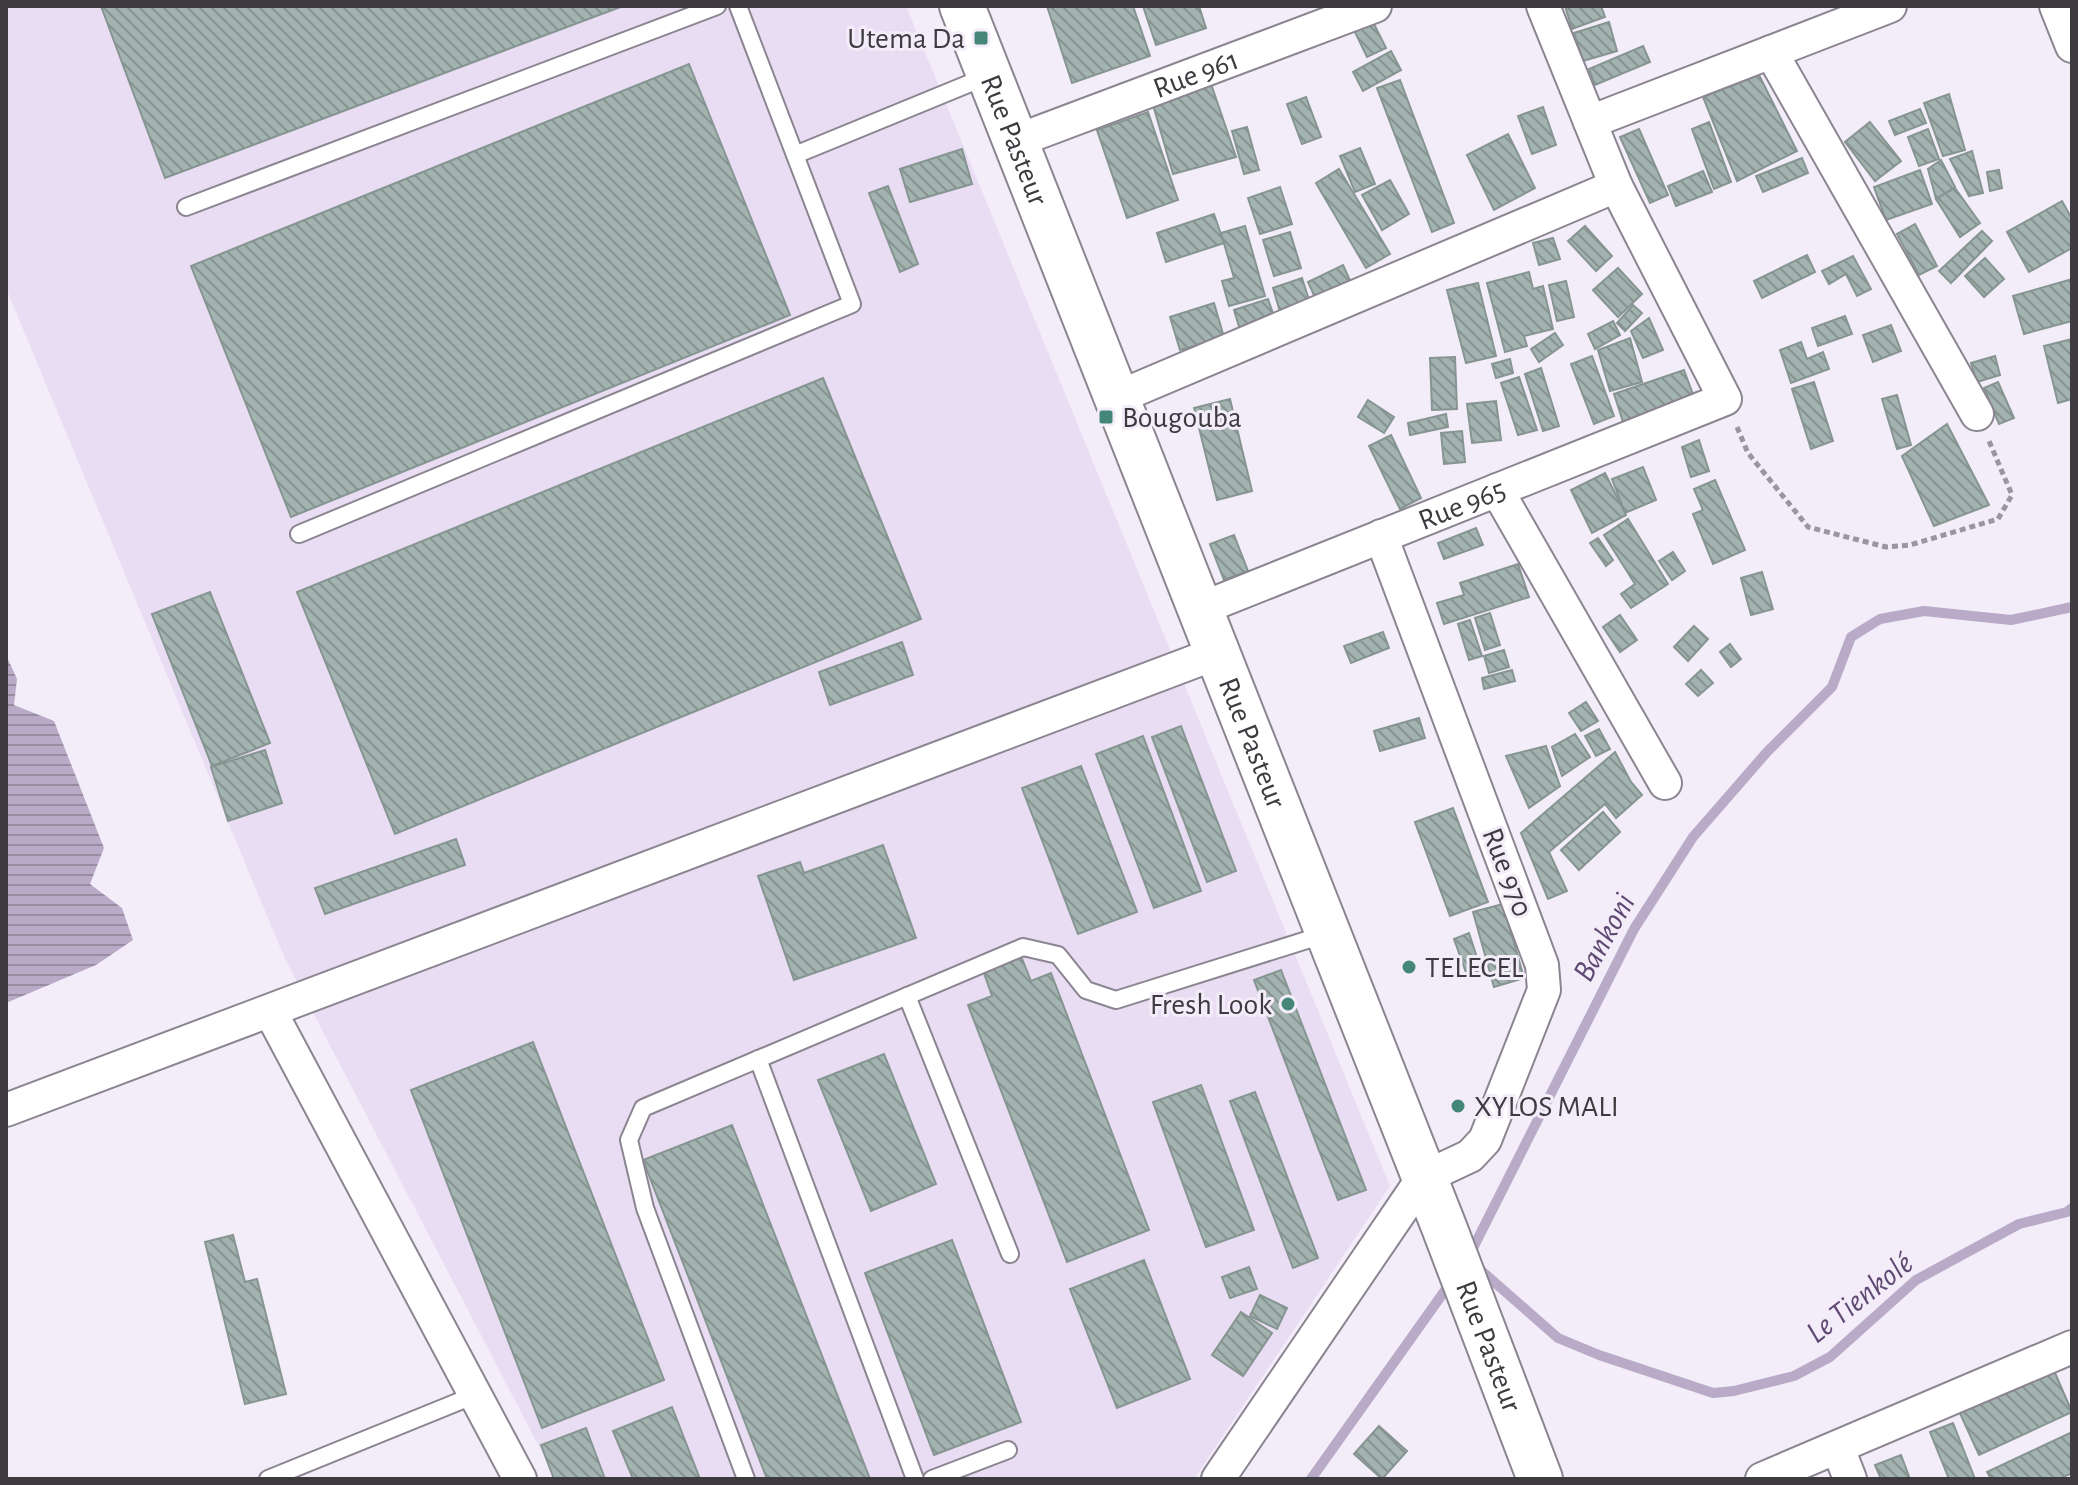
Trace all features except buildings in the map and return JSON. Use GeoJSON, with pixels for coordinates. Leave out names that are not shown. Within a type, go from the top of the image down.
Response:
{"type":"FeatureCollection","features":[{"type":"Feature","properties":{"kind":"main road","name":"Rue Pasteur"},"geometry":{"type":"LineString","coordinates":[[962,6],[1444,1227],[1540,1479]]}},
{"type":"Feature","properties":{"kind":"street","name":"Rue 961"},"geometry":{"type":"LineString","coordinates":[[1016,141],[1375,6]]}},
{"type":"Feature","properties":{"kind":"street"},"geometry":{"type":"LineString","coordinates":[[1543,6],[1616,186],[1725,399]]}},
{"type":"Feature","properties":{"kind":"street"},"geometry":{"type":"LineString","coordinates":[[1590,122],[1890,6]]}},
{"type":"Feature","properties":{"kind":"street"},"geometry":{"type":"LineString","coordinates":[[2056,6],[2072,46]]}},
{"type":"Feature","properties":{"kind":"street"},"geometry":{"type":"LineString","coordinates":[[1771,52],[1977,414]]}},
{"type":"Feature","properties":{"kind":"street"},"geometry":{"type":"LineString","coordinates":[[1116,398],[1616,186]]}},
{"type":"Feature","properties":{"kind":"street","name":"Rue 965"},"geometry":{"type":"LineString","coordinates":[[1200,609],[1725,399]]}},
{"type":"Feature","properties":{"kind":"street"},"geometry":{"type":"LineString","coordinates":[[1497,490],[1665,783]]}},
{"type":"Feature","properties":{"kind":"street","name":"Rue 970"},"geometry":{"type":"LineString","coordinates":[[1381,536],[1542,965],[1544,990],[1485,1140],[1470,1156],[1423,1178]]}},
{"type":"Feature","properties":{"kind":"street"},"geometry":{"type":"LineString","coordinates":[[6,1110],[1217,653]]}},
{"type":"Feature","properties":{"kind":"street"},"geometry":{"type":"LineString","coordinates":[[270,1011],[520,1479]]}},
{"type":"Feature","properties":{"kind":"street"},"geometry":{"type":"LineString","coordinates":[[1218,1479],[1423,1178]]}},
{"type":"Feature","properties":{"kind":"street"},"geometry":{"type":"LineString","coordinates":[[1762,1479],[2072,1347]]}},
{"type":"Feature","properties":{"kind":"street"},"geometry":{"type":"LineString","coordinates":[[1838,1448],[1850,1479]]}},
{"type":"Feature","properties":{"kind":"lane"},"geometry":{"type":"LineString","coordinates":[[186,207],[717,6]]}},
{"type":"Feature","properties":{"kind":"lane"},"geometry":{"type":"LineString","coordinates":[[299,534],[852,304],[738,6]]}},
{"type":"Feature","properties":{"kind":"lane"},"geometry":{"type":"LineString","coordinates":[[795,155],[990,75]]}},
{"type":"Feature","properties":{"kind":"lane"},"geometry":{"type":"LineString","coordinates":[[746,1479],[645,1208],[629,1140],[643,1108],[1023,947],[1058,955],[1086,990],[1116,1000],[1327,934]]}},
{"type":"Feature","properties":{"kind":"lane"},"geometry":{"type":"LineString","coordinates":[[907,996],[1010,1254]]}},
{"type":"Feature","properties":{"kind":"lane"},"geometry":{"type":"LineString","coordinates":[[758,1059],[915,1479]]}},
{"type":"Feature","properties":{"kind":"lane"},"geometry":{"type":"LineString","coordinates":[[268,1479],[475,1395]]}},
{"type":"Feature","properties":{"kind":"lane"},"geometry":{"type":"LineString","coordinates":[[932,1479],[1008,1450]]}},
{"type":"Feature","properties":{"kind":"path"},"geometry":{"type":"LineString","coordinates":[[1725,399],[1748,453],[1808,527],[1886,547],[1910,545],[1998,519],[2012,495],[1977,414]]}},
{"type":"Feature","properties":{"kind":"shaded area"},"geometry":{"type":"Polygon","coordinates":[[[6,6],[906,6],[1390,1186],[1194,1479],[556,1479],[285,959],[6,288],[6,6]]]}},
{"type":"Feature","properties":{"kind":"shaded area"},"geometry":{"type":"Polygon","coordinates":[[[6,655],[17,679],[14,705],[54,721],[104,848],[90,884],[122,908],[133,940],[96,965],[6,1003],[6,655]]]}},
{"type":"Feature","properties":{"kind":"waterway","name":"Bankoni"},"geometry":{"type":"LineString","coordinates":[[1469,1256],[1634,929],[1693,837],[1767,752],[1832,687],[1851,637],[1880,619],[1924,611],[2011,620],[2072,607]]}},
{"type":"Feature","properties":{"kind":"waterway","name":"Le Tienkolé"},"geometry":{"type":"LineString","coordinates":[[1476,1266],[1558,1338],[1713,1393],[1734,1391],[1794,1376],[1830,1357],[1916,1280],[2019,1224],[2072,1208]]}},
{"type":"Feature","properties":{"kind":"waterway","name":"Bankoni"},"geometry":{"type":"LineString","coordinates":[[1311,1479],[1451,1282]]}},
{"type":"Feature","properties":{"kind":"place","name":"Utema Da"},"geometry":{"type":"Point","coordinates":[981,38]}},
{"type":"Feature","properties":{"kind":"place","name":"Bougouba"},"geometry":{"type":"Point","coordinates":[1106,417]}},
{"type":"Feature","properties":{"kind":"place","name":"TELECEL"},"geometry":{"type":"Point","coordinates":[1409,967]}},
{"type":"Feature","properties":{"kind":"place","name":"Fresh Look"},"geometry":{"type":"Point","coordinates":[1288,1004]}},
{"type":"Feature","properties":{"kind":"place","name":"XYLOS MALI"},"geometry":{"type":"Point","coordinates":[1458,1106]}}]}
